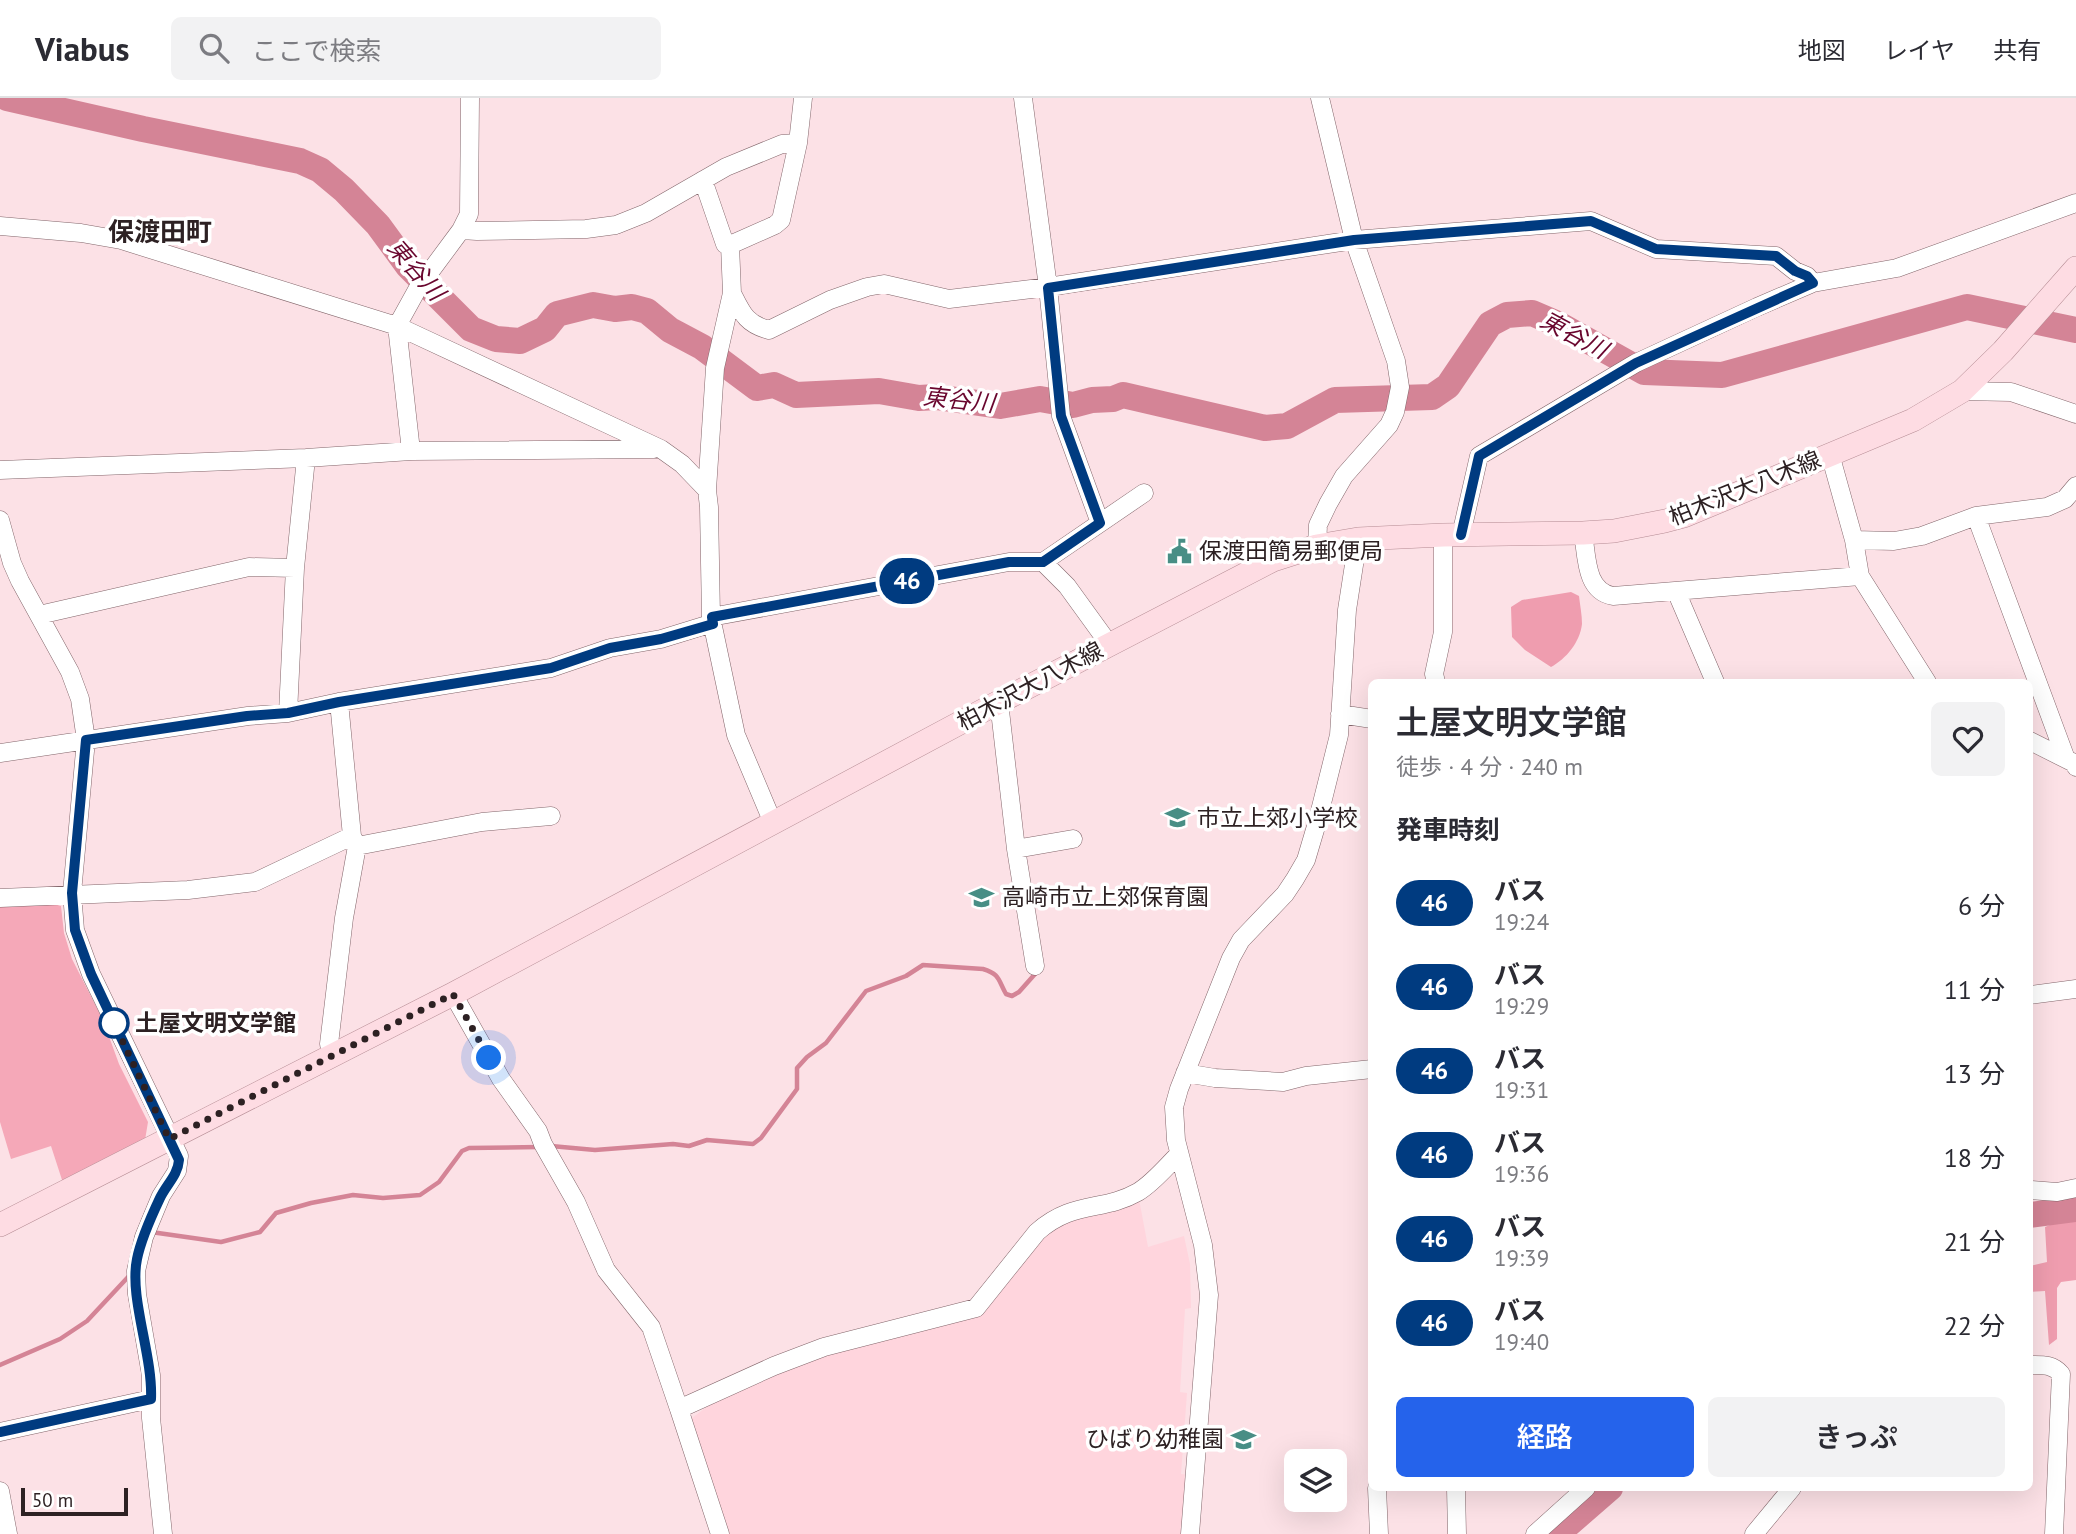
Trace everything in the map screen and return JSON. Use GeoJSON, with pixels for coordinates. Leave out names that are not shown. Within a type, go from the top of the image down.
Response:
{"type":"FeatureCollection","features":[{"type":"Feature","properties":{"kind":"main road","name":"柏木沢大八木線"},"geometry":{"type":"LineString","coordinates":[[0,1225],[453,994],[999,702],[1273,560],[1317,546],[1358,539],[1583,533],[1644,526],[1684,516],[1913,420],[1962,391],[2076,268]]}},
{"type":"Feature","properties":{"kind":"street"},"geometry":{"type":"LineString","coordinates":[[411,451],[397,327],[418,288],[461,230],[469,214],[470,98]]}},
{"type":"Feature","properties":{"kind":"street"},"geometry":{"type":"LineString","coordinates":[[703,180],[725,244],[730,245],[775,225],[780,220],[798,143],[803,98]]}},
{"type":"Feature","properties":{"kind":"street"},"geometry":{"type":"LineString","coordinates":[[1023,98],[1048,288],[1061,416],[1100,523]]}},
{"type":"Feature","properties":{"kind":"street"},"geometry":{"type":"LineString","coordinates":[[1317,546],[1318,525],[1328,504],[1344,476],[1389,425],[1395,412],[1400,387],[1396,361],[1354,240],[1320,98]]}},
{"type":"Feature","properties":{"kind":"street"},"geometry":{"type":"LineString","coordinates":[[461,230],[586,229],[616,225],[646,213],[726,167],[782,144],[798,143]]}},
{"type":"Feature","properties":{"kind":"street"},"geometry":{"type":"LineString","coordinates":[[1435,679],[1443,632],[1452,535],[1479,456],[1636,363],[1813,283],[1897,268],[2076,203]]}},
{"type":"Feature","properties":{"kind":"street"},"geometry":{"type":"LineString","coordinates":[[733,293],[741,311],[753,326],[769,330],[830,300],[867,286],[884,284],[949,299],[1048,288],[1354,240],[1591,221],[1656,249],[1776,256],[1795,271],[1807,276],[1813,283]]}},
{"type":"Feature","properties":{"kind":"street"},"geometry":{"type":"LineString","coordinates":[[0,226],[81,233],[121,240],[397,327],[661,449],[682,464],[707,490]]}},
{"type":"Feature","properties":{"kind":"street"},"geometry":{"type":"LineString","coordinates":[[730,245],[733,293],[715,368],[707,490],[716,618],[736,735],[772,823]]}},
{"type":"Feature","properties":{"kind":"street"},"geometry":{"type":"LineString","coordinates":[[1962,391],[2011,393],[2076,414]]}},
{"type":"Feature","properties":{"kind":"street"},"geometry":{"type":"LineString","coordinates":[[0,470],[306,458],[411,451],[661,449]]}},
{"type":"Feature","properties":{"kind":"street"},"geometry":{"type":"LineString","coordinates":[[1830,454],[1854,540],[1860,576],[1925,679]]}},
{"type":"Feature","properties":{"kind":"street"},"geometry":{"type":"LineString","coordinates":[[288,713],[295,568],[306,458]]}},
{"type":"Feature","properties":{"kind":"street"},"geometry":{"type":"LineString","coordinates":[[1854,540],[1894,541],[1922,536],[1976,516],[2047,508],[2074,491]]}},
{"type":"Feature","properties":{"kind":"street"},"geometry":{"type":"LineString","coordinates":[[0,753],[247,716],[288,713],[339,702],[551,668],[610,648],[661,639],[716,618],[1009,562],[1043,562],[1144,494]]}},
{"type":"Feature","properties":{"kind":"street"},"geometry":{"type":"LineString","coordinates":[[1976,516],[2073,763]]}},
{"type":"Feature","properties":{"kind":"street"},"geometry":{"type":"LineString","coordinates":[[0,520],[12,563],[70,672],[80,699],[86,740],[72,893],[75,930],[84,957],[178,1156],[179,1165],[161,1196],[137,1257],[135,1279],[151,1375],[163,1534]]}},
{"type":"Feature","properties":{"kind":"street"},"geometry":{"type":"LineString","coordinates":[[1583,533],[1591,579],[1597,590],[1613,596],[1860,576]]}},
{"type":"Feature","properties":{"kind":"street"},"geometry":{"type":"LineString","coordinates":[[1190,1534],[1209,1294],[1203,1245],[1178,1155],[1174,1107],[1231,958],[1241,940],[1285,894],[1306,860],[1335,757],[1347,610],[1358,539]]}},
{"type":"Feature","properties":{"kind":"street"},"geometry":{"type":"LineString","coordinates":[[1043,562],[1067,586],[1109,644]]}},
{"type":"Feature","properties":{"kind":"street"},"geometry":{"type":"LineString","coordinates":[[38,615],[249,567],[295,568]]}},
{"type":"Feature","properties":{"kind":"street"},"geometry":{"type":"LineString","coordinates":[[1676,591],[1714,679]]}},
{"type":"Feature","properties":{"kind":"street"},"geometry":{"type":"LineString","coordinates":[[335,1053],[329,1044],[355,841],[339,702]]}},
{"type":"Feature","properties":{"kind":"street"},"geometry":{"type":"LineString","coordinates":[[999,702],[1016,849],[1035,965]]}},
{"type":"Feature","properties":{"kind":"street"},"geometry":{"type":"LineString","coordinates":[[1340,714],[1368,718]]}},
{"type":"Feature","properties":{"kind":"street"},"geometry":{"type":"LineString","coordinates":[[2033,743],[2073,763]]}},
{"type":"Feature","properties":{"kind":"street"},"geometry":{"type":"LineString","coordinates":[[0,898],[244,885],[355,841],[482,822],[551,816]]}},
{"type":"Feature","properties":{"kind":"street"},"geometry":{"type":"LineString","coordinates":[[1016,849],[1073,839]]}},
{"type":"Feature","properties":{"kind":"street"},"geometry":{"type":"LineString","coordinates":[[2033,995],[2076,989]]}},
{"type":"Feature","properties":{"kind":"street"},"geometry":{"type":"LineString","coordinates":[[453,994],[501,1079],[538,1131],[576,1202],[606,1270],[651,1327],[720,1534]]}},
{"type":"Feature","properties":{"kind":"street"},"geometry":{"type":"LineString","coordinates":[[1185,1073],[1215,1078],[1283,1082],[1306,1076],[1368,1069]]}},
{"type":"Feature","properties":{"kind":"street"},"geometry":{"type":"LineString","coordinates":[[680,1409],[774,1366],[824,1347],[976,1308],[1046,1223],[1066,1212],[1117,1200],[1137,1192],[1178,1155]]}},
{"type":"Feature","properties":{"kind":"street"},"geometry":{"type":"LineString","coordinates":[[2033,1190],[2057,1192],[2076,1188]]}},
{"type":"Feature","properties":{"kind":"street"},"geometry":{"type":"LineString","coordinates":[[2033,1365],[2045,1364],[2056,1368],[2061,1374],[2054,1534]]}},
{"type":"Feature","properties":{"kind":"street"},"geometry":{"type":"LineString","coordinates":[[0,1432],[151,1399]]}},
{"type":"Feature","properties":{"kind":"street"},"geometry":{"type":"LineString","coordinates":[[0,1491],[8,1534]]}},
{"type":"Feature","properties":{"kind":"street"},"geometry":{"type":"LineString","coordinates":[[1377,1491],[1379,1534]]}},
{"type":"Feature","properties":{"kind":"street"},"geometry":{"type":"LineString","coordinates":[[1456,1491],[1457,1534]]}},
{"type":"Feature","properties":{"kind":"street"},"geometry":{"type":"LineString","coordinates":[[1535,1534],[1583,1491]]}},
{"type":"Feature","properties":{"kind":"street"},"geometry":{"type":"LineString","coordinates":[[1754,1534],[1790,1491]]}},
{"type":"Feature","properties":{"kind":"shaded area"},"geometry":{"type":"Polygon","coordinates":[[[1571,592],[1579,596],[1581,631],[1571,649],[1551,667],[1525,650],[1512,637],[1511,607],[1522,600],[1571,592]]]}},
{"type":"Feature","properties":{"kind":"shaded area"},"geometry":{"type":"Polygon","coordinates":[[[0,906],[61,906],[64,933],[72,959],[103,1020],[119,1064],[148,1122],[145,1140],[63,1183],[51,1146],[11,1159],[0,1122],[0,906]]]}},
{"type":"Feature","properties":{"kind":"shaded area"},"geometry":{"type":"Polygon","coordinates":[[[1139,1199],[1148,1247],[1184,1236],[1190,1264],[1191,1308],[1185,1309],[1180,1392],[1187,1393],[1181,1474],[1189,1475],[1184,1534],[729,1534],[691,1419],[718,1398],[826,1352],[977,1313],[1040,1237],[1059,1223],[1139,1199]]]}},
{"type":"Feature","properties":{"kind":"shaded area"},"geometry":{"type":"Polygon","coordinates":[[[2076,1214],[2076,1280],[2061,1282],[2057,1288],[2057,1339],[2049,1345],[2045,1291],[2033,1292],[2033,1265],[2047,1262],[2045,1227],[2076,1214]]]}},
{"type":"Feature","properties":{"kind":"waterway","name":"東谷川"},"geometry":{"type":"LineString","coordinates":[[7,98],[300,161],[320,170],[378,225],[408,266],[471,329],[496,339],[520,341],[545,329],[557,314],[593,305],[615,309],[632,307],[647,311],[670,330],[702,347],[757,388],[774,385],[796,395],[879,391],[1000,406],[1040,399],[1073,405],[1123,395],[1265,428],[1287,426],[1335,400],[1432,397],[1448,386],[1490,324],[1507,315],[1532,313],[1560,325],[1644,372],[1722,375],[1967,307],[2076,330]]}},
{"type":"Feature","properties":{"kind":"waterway"},"geometry":{"type":"LineString","coordinates":[[551,1146],[595,1150],[673,1144],[689,1146],[707,1140],[753,1144],[761,1138],[797,1089],[797,1068],[826,1043],[866,991],[906,976],[923,965],[989,971],[996,975],[1006,994],[1012,996],[1035,974]]}},
{"type":"Feature","properties":{"kind":"waterway"},"geometry":{"type":"LineString","coordinates":[[151,1232],[221,1242],[260,1232],[276,1213],[311,1203],[353,1195],[383,1198],[420,1195],[439,1182],[462,1151],[469,1148],[539,1147]]}},
{"type":"Feature","properties":{"kind":"waterway"},"geometry":{"type":"LineString","coordinates":[[2033,1215],[2076,1209]]}},
{"type":"Feature","properties":{"kind":"waterway"},"geometry":{"type":"LineString","coordinates":[[0,1365],[60,1339],[87,1321],[129,1276]]}},
{"type":"Feature","properties":{"kind":"waterway"},"geometry":{"type":"LineString","coordinates":[[1557,1534],[1607,1491]]}},
{"type":"Feature","properties":{"kind":"bus line","name":"46"},"geometry":{"type":"LineString","coordinates":[[0,1432],[151,1399],[151,1375],[136,1284],[136,1264],[144,1237],[161,1196],[177,1171],[179,1160],[91,974],[75,930],[72,893],[86,740],[247,716],[288,713],[339,702],[551,668],[610,648],[661,639],[713,624],[712,617],[1009,562],[1043,562],[1100,523],[1061,416],[1048,288],[1354,240],[1591,221],[1656,249],[1776,256],[1795,271],[1807,276],[1813,283],[1636,363],[1479,456],[1461,535]]}},
{"type":"Feature","properties":{"kind":"place","name":"保渡田簡易郵便局"},"geometry":{"type":"Point","coordinates":[1179,551]}},
{"type":"Feature","properties":{"kind":"place","name":"市立上郊小学校"},"geometry":{"type":"Point","coordinates":[1177,818]}},
{"type":"Feature","properties":{"kind":"place","name":"高崎市立上郊保育園"},"geometry":{"type":"Point","coordinates":[982,897]}},
{"type":"Feature","properties":{"kind":"place","name":"土屋文明文学館"},"geometry":{"type":"Point","coordinates":[114,1023]}},
{"type":"Feature","properties":{"kind":"place","name":"ひばり幼稚園"},"geometry":{"type":"Point","coordinates":[1244,1439]}},
{"type":"Feature","properties":{"kind":"district","name":"保渡田町"},"geometry":{"type":"Point","coordinates":[160,232]}},
{"type":"Feature","properties":{"kind":"route"},"geometry":{"type":"LineString","coordinates":[[114,1023],[113,1021],[169,1139],[453,994],[489,1058]]}}]}
